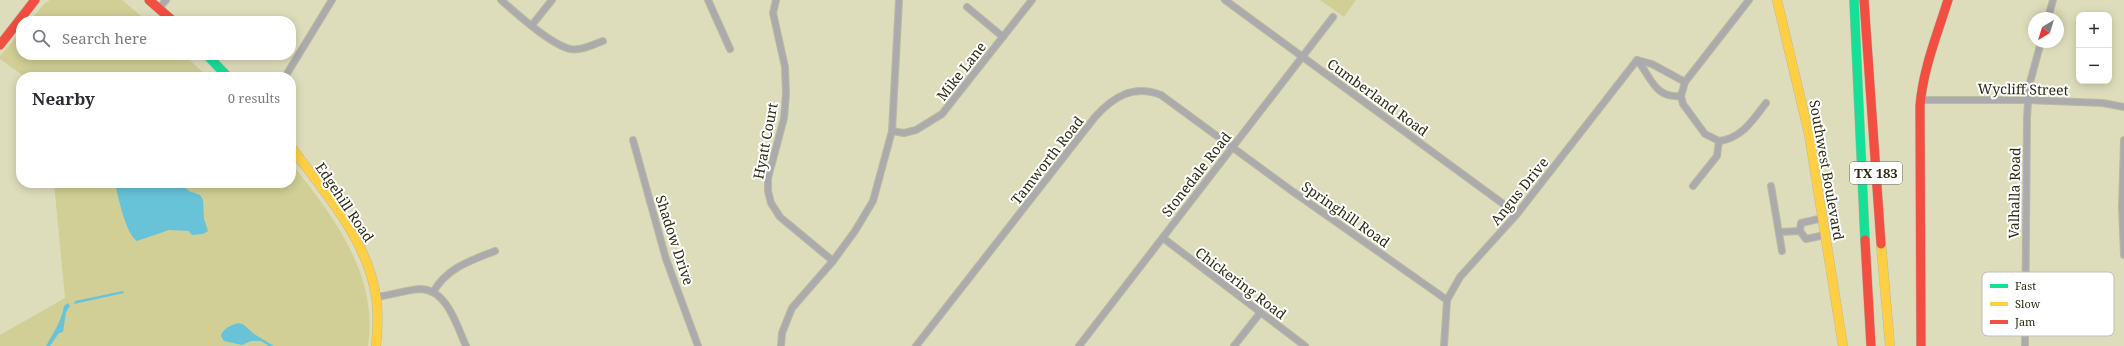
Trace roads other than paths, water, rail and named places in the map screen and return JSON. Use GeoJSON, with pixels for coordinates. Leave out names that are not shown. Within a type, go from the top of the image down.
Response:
{"type":"FeatureCollection","features":[{"type":"Feature","properties":{"kind":"main road"},"geometry":{"type":"LineString","coordinates":[[23,16],[35,0]]}},
{"type":"Feature","properties":{"kind":"main road"},"geometry":{"type":"LineString","coordinates":[[149,0],[168,16]]}},
{"type":"Feature","properties":{"kind":"main road","name":"Southwest Boulevard"},"geometry":{"type":"LineString","coordinates":[[1776,0],[1809,134],[1843,346]]}},
{"type":"Feature","properties":{"kind":"main road","name":"Southwest Boulevard"},"geometry":{"type":"LineString","coordinates":[[1854,0],[1866,294],[1871,346]]}},
{"type":"Feature","properties":{"kind":"main road","name":"TX 183"},"geometry":{"type":"LineString","coordinates":[[1864,0],[1885,300],[1890,346]]}},
{"type":"Feature","properties":{"kind":"main road"},"geometry":{"type":"LineString","coordinates":[[1921,346],[1922,84],[1948,0]]}},
{"type":"Feature","properties":{"kind":"main road"},"geometry":{"type":"LineString","coordinates":[[0,45],[16,24]]}},
{"type":"Feature","properties":{"kind":"main road"},"geometry":{"type":"LineString","coordinates":[[212,60],[223,72]]}},
{"type":"Feature","properties":{"kind":"main road","name":"Edgehill Road"},"geometry":{"type":"LineString","coordinates":[[296,154],[352,233],[362,251],[377,297],[380,313],[376,346]]}},
{"type":"Feature","properties":{"kind":"street"},"geometry":{"type":"LineString","coordinates":[[159,8],[166,0]]}},
{"type":"Feature","properties":{"kind":"street"},"geometry":{"type":"LineString","coordinates":[[296,59],[332,0]]}},
{"type":"Feature","properties":{"kind":"street"},"geometry":{"type":"LineString","coordinates":[[501,0],[517,16],[532,25],[551,41],[570,49],[581,49],[603,41]]}},
{"type":"Feature","properties":{"kind":"street"},"geometry":{"type":"LineString","coordinates":[[532,25],[552,0]]}},
{"type":"Feature","properties":{"kind":"street"},"geometry":{"type":"LineString","coordinates":[[708,0],[730,49]]}},
{"type":"Feature","properties":{"kind":"street","name":"Hyatt Court"},"geometry":{"type":"LineString","coordinates":[[776,0],[773,13],[785,67],[786,94],[784,118],[768,178],[768,191],[771,203],[780,218],[833,261]]}},
{"type":"Feature","properties":{"kind":"street"},"geometry":{"type":"LineString","coordinates":[[781,346],[784,326],[792,308],[833,261],[855,231],[873,201],[892,131],[899,0]]}},
{"type":"Feature","properties":{"kind":"street","name":"Mike Lane"},"geometry":{"type":"LineString","coordinates":[[892,131],[904,133],[916,130],[942,114],[1032,0]]}},
{"type":"Feature","properties":{"kind":"street","name":"Cumberland Road"},"geometry":{"type":"LineString","coordinates":[[1225,0],[1517,214]]}},
{"type":"Feature","properties":{"kind":"street"},"geometry":{"type":"LineString","coordinates":[[1749,0],[1685,82],[1682,96],[1683,104],[1705,134],[1719,141],[1730,140],[1742,132],[1766,103]]}},
{"type":"Feature","properties":{"kind":"street"},"geometry":{"type":"LineString","coordinates":[[2049,12],[2052,0]]}},
{"type":"Feature","properties":{"kind":"street"},"geometry":{"type":"LineString","coordinates":[[967,7],[1003,37]]}},
{"type":"Feature","properties":{"kind":"street","name":"Stonedale Road"},"geometry":{"type":"LineString","coordinates":[[1079,346],[1333,17]]}},
{"type":"Feature","properties":{"kind":"street","name":"Valhalla Road"},"geometry":{"type":"LineString","coordinates":[[2024,272],[2028,100],[2040,48]]}},
{"type":"Feature","properties":{"kind":"street"},"geometry":{"type":"LineString","coordinates":[[288,72],[295,60]]}},
{"type":"Feature","properties":{"kind":"street"},"geometry":{"type":"LineString","coordinates":[[1637,60],[1652,64],[1685,82]]}},
{"type":"Feature","properties":{"kind":"street"},"geometry":{"type":"LineString","coordinates":[[1637,60],[1660,93],[1670,97],[1682,96]]}},
{"type":"Feature","properties":{"kind":"street","name":"Angus Drive"},"geometry":{"type":"LineString","coordinates":[[1444,346],[1447,300],[1460,277],[1517,214],[1637,60]]}},
{"type":"Feature","properties":{"kind":"street","name":"Tamworth Road"},"geometry":{"type":"LineString","coordinates":[[916,346],[1095,117],[1116,98],[1124,93],[1136,90],[1161,95],[1233,147]]}},
{"type":"Feature","properties":{"kind":"street","name":"Wycliff Street"},"geometry":{"type":"LineString","coordinates":[[1921,100],[2028,100],[2103,103],[2124,107]]}},
{"type":"Feature","properties":{"kind":"street","name":"Shadow Drive"},"geometry":{"type":"LineString","coordinates":[[633,140],[666,259],[698,346]]}},
{"type":"Feature","properties":{"kind":"street"},"geometry":{"type":"LineString","coordinates":[[2124,140],[2124,255]]}},
{"type":"Feature","properties":{"kind":"street"},"geometry":{"type":"LineString","coordinates":[[1693,186],[1717,156],[1719,141]]}},
{"type":"Feature","properties":{"kind":"street","name":"Springhill Road"},"geometry":{"type":"LineString","coordinates":[[1233,147],[1447,300]]}},
{"type":"Feature","properties":{"kind":"street"},"geometry":{"type":"LineString","coordinates":[[1771,186],[1782,251]]}},
{"type":"Feature","properties":{"kind":"street"},"geometry":{"type":"LineString","coordinates":[[1800,231],[1802,223],[1823,218]]}},
{"type":"Feature","properties":{"kind":"street"},"geometry":{"type":"LineString","coordinates":[[1779,232],[1800,231]]}},
{"type":"Feature","properties":{"kind":"street"},"geometry":{"type":"LineString","coordinates":[[1800,231],[1806,239],[1825,235]]}},
{"type":"Feature","properties":{"kind":"street","name":"Chickering Road"},"geometry":{"type":"LineString","coordinates":[[1163,238],[1305,346]]}},
{"type":"Feature","properties":{"kind":"street"},"geometry":{"type":"LineString","coordinates":[[433,292],[440,280],[450,270],[496,251]]}},
{"type":"Feature","properties":{"kind":"street"},"geometry":{"type":"LineString","coordinates":[[377,297],[420,289],[433,292],[449,308],[466,346]]}},
{"type":"Feature","properties":{"kind":"street"},"geometry":{"type":"LineString","coordinates":[[1234,346],[1260,313]]}},
{"type":"Feature","properties":{"kind":"street","name":"Valhalla Road"},"geometry":{"type":"LineString","coordinates":[[2025,336],[2025,346]]}},
{"type":"Feature","properties":{"kind":"water"},"geometry":{"type":"Polygon","coordinates":[[[116,188],[186,188],[189,191],[200,195],[203,200],[204,219],[208,231],[203,234],[192,235],[189,231],[169,230],[137,241],[129,231],[120,206],[116,188]]]}},
{"type":"Feature","properties":{"kind":"water"},"geometry":{"type":"Polygon","coordinates":[[[123,291],[124,293],[74,304],[75,301],[123,291]]]}},
{"type":"Feature","properties":{"kind":"water"},"geometry":{"type":"Polygon","coordinates":[[[68,303],[70,306],[66,312],[63,332],[59,333],[50,346],[46,346],[59,322],[64,306],[68,303]]]}},
{"type":"Feature","properties":{"kind":"water"},"geometry":{"type":"Polygon","coordinates":[[[239,323],[274,346],[269,346],[261,341],[251,341],[242,345],[224,341],[221,336],[225,329],[239,323]]]}}]}
